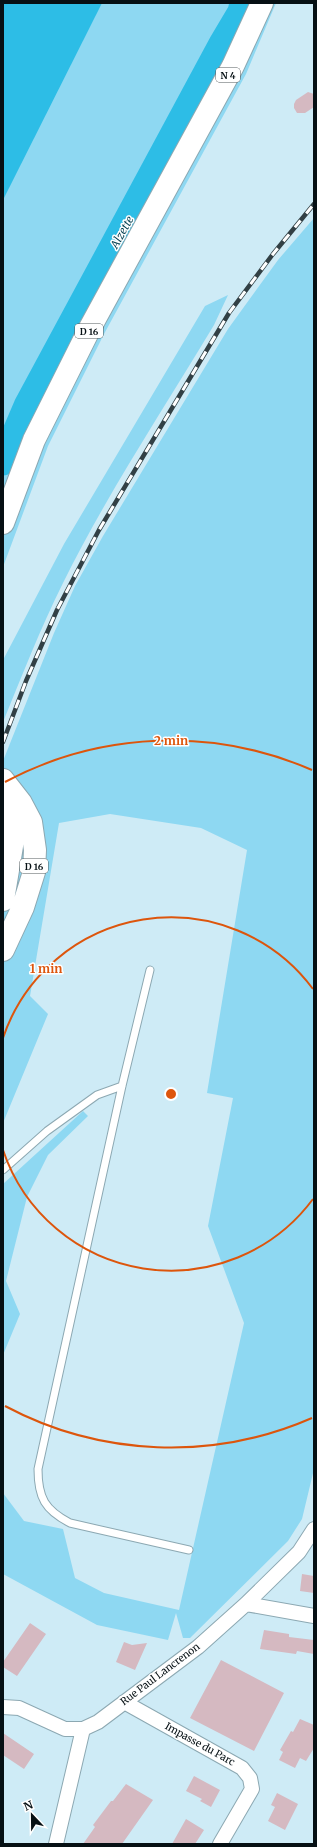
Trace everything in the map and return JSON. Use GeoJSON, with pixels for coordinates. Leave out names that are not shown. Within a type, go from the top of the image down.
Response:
{"type":"FeatureCollection","features":[{"type":"Feature","properties":{"kind":"main road","name":"N 4"},"geometry":{"type":"LineString","coordinates":[[190,145],[233,66],[262,3]]}},
{"type":"Feature","properties":{"kind":"main road","name":"D 16"},"geometry":{"type":"LineString","coordinates":[[3,523],[38,434],[91,326],[190,145]]}},
{"type":"Feature","properties":{"kind":"main road","name":"D 16"},"geometry":{"type":"LineString","coordinates":[[3,900],[12,846],[13,825],[4,782]]}},
{"type":"Feature","properties":{"kind":"main road","name":"D 16"},"geometry":{"type":"LineString","coordinates":[[3,950],[23,907],[34,872],[30,822],[21,802],[4,782]]}},
{"type":"Feature","properties":{"kind":"street","name":"Rue Paul Lancrenon"},"geometry":{"type":"LineString","coordinates":[[83,1729],[98,1722],[198,1647],[246,1604],[299,1552],[314,1529]]}},
{"type":"Feature","properties":{"kind":"street"},"geometry":{"type":"LineString","coordinates":[[246,1604],[314,1616]]}},
{"type":"Feature","properties":{"kind":"street","name":"Impasse du Parc"},"geometry":{"type":"LineString","coordinates":[[124,1702],[242,1768],[250,1778],[252,1789],[220,1844]]}},
{"type":"Feature","properties":{"kind":"street"},"geometry":{"type":"LineString","coordinates":[[3,1707],[19,1708],[65,1729],[83,1729],[56,1844]]}},
{"type":"Feature","properties":{"kind":"lane"},"geometry":{"type":"LineString","coordinates":[[150,970],[122,1086],[38,1469],[38,1486],[44,1502],[55,1515],[70,1523],[188,1550]]}},
{"type":"Feature","properties":{"kind":"lane"},"geometry":{"type":"LineString","coordinates":[[3,1170],[47,1131],[97,1095],[122,1086]]}},
{"type":"Feature","properties":{"kind":"shaded area"},"geometry":{"type":"Polygon","coordinates":[[[3,3],[276,3],[246,74],[104,334],[48,446],[3,567],[3,3]]]}},
{"type":"Feature","properties":{"kind":"shaded area"},"geometry":{"type":"Polygon","coordinates":[[[3,3],[102,3],[3,200],[3,3]]]}},
{"type":"Feature","properties":{"kind":"shaded area"},"geometry":{"type":"Polygon","coordinates":[[[314,218],[314,1469],[302,1519],[288,1541],[190,1638],[183,1638],[176,1613],[168,1640],[97,1625],[3,1574],[3,1493],[24,1521],[63,1529],[75,1578],[104,1593],[179,1610],[244,1323],[208,1226],[233,1098],[207,1093],[247,850],[201,828],[110,814],[59,823],[30,996],[48,1014],[3,1123],[3,761],[54,633],[75,586],[103,536],[228,329],[278,260],[314,218]],[[13,825],[12,846],[34,850],[13,825]]]}},
{"type":"Feature","properties":{"kind":"shaded area"},"geometry":{"type":"Polygon","coordinates":[[[228,295],[214,325],[136,452],[80,550],[47,618],[3,722],[3,660],[64,544],[205,306],[228,295]]]}},
{"type":"Feature","properties":{"kind":"shaded area"},"geometry":{"type":"Polygon","coordinates":[[[83,1111],[88,1116],[48,1155],[27,1197],[6,1281],[20,1314],[3,1355],[3,1184],[83,1111]]]}},
{"type":"Feature","properties":{"kind":"building"},"geometry":{"type":"Polygon","coordinates":[[[308,92],[314,94],[314,107],[305,113],[297,113],[294,108],[296,100],[308,92]]]}},
{"type":"Feature","properties":{"kind":"building"},"geometry":{"type":"Polygon","coordinates":[[[302,1574],[314,1576],[314,1593],[300,1591],[302,1574]]]}},
{"type":"Feature","properties":{"kind":"building"},"geometry":{"type":"Polygon","coordinates":[[[30,1623],[46,1634],[17,1676],[3,1667],[3,1662],[30,1623]]]}},
{"type":"Feature","properties":{"kind":"building"},"geometry":{"type":"Polygon","coordinates":[[[264,1630],[289,1634],[289,1637],[314,1640],[314,1654],[297,1651],[296,1654],[260,1649],[264,1630]]]}},
{"type":"Feature","properties":{"kind":"building"},"geometry":{"type":"Polygon","coordinates":[[[124,1642],[132,1645],[147,1643],[135,1670],[116,1662],[124,1642]]]}},
{"type":"Feature","properties":{"kind":"building"},"geometry":{"type":"Polygon","coordinates":[[[221,1660],[284,1693],[254,1751],[190,1718],[221,1660]]]}},
{"type":"Feature","properties":{"kind":"building"},"geometry":{"type":"Polygon","coordinates":[[[300,1719],[314,1725],[314,1748],[306,1761],[300,1758],[295,1768],[279,1760],[283,1752],[280,1750],[300,1719]]]}},
{"type":"Feature","properties":{"kind":"building"},"geometry":{"type":"Polygon","coordinates":[[[3,1733],[34,1754],[24,1769],[3,1755],[3,1733]]]}},
{"type":"Feature","properties":{"kind":"building"},"geometry":{"type":"Polygon","coordinates":[[[194,1776],[220,1790],[211,1807],[200,1801],[202,1799],[186,1791],[194,1776]]]}},
{"type":"Feature","properties":{"kind":"building"},"geometry":{"type":"Polygon","coordinates":[[[126,1784],[153,1800],[122,1844],[83,1844],[95,1827],[93,1825],[126,1784]]]}},
{"type":"Feature","properties":{"kind":"building"},"geometry":{"type":"Polygon","coordinates":[[[277,1793],[298,1804],[285,1830],[268,1821],[275,1807],[271,1805],[277,1793]]]}},
{"type":"Feature","properties":{"kind":"building"},"geometry":{"type":"Polygon","coordinates":[[[186,1819],[204,1830],[195,1844],[172,1844],[186,1819]]]}},
{"type":"Feature","properties":{"kind":"waterway","name":"Alzette"},"geometry":{"type":"LineString","coordinates":[[3,462],[27,406],[222,44],[241,12],[243,3]]}},
{"type":"Feature","properties":{"kind":"railway"},"geometry":{"type":"LineString","coordinates":[[3,742],[26,681],[57,610],[99,530],[229,313],[273,254],[314,204]]}}]}
